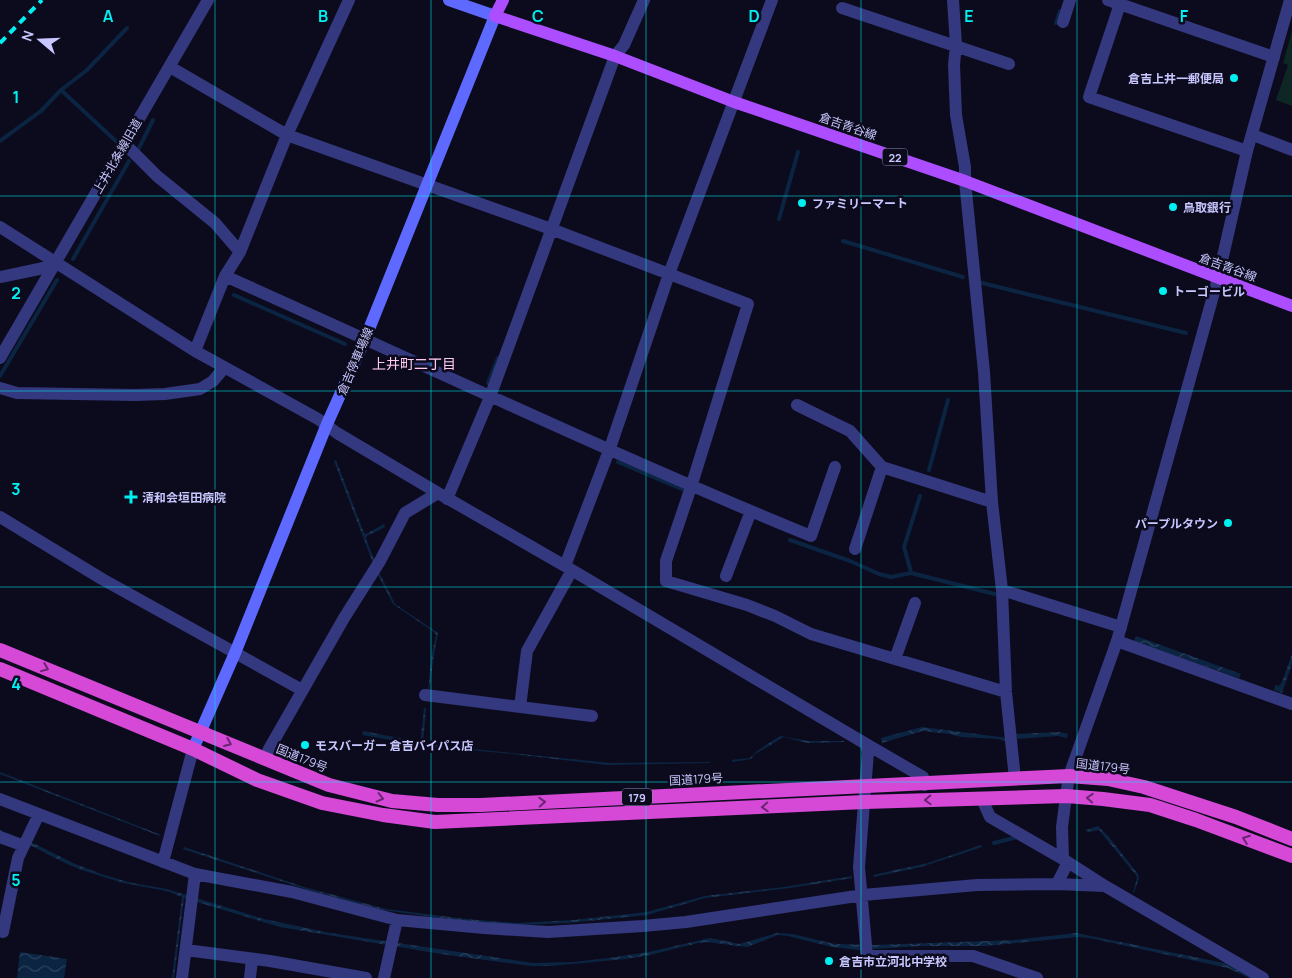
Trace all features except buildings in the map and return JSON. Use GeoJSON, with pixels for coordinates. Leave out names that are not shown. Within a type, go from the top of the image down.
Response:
{"type":"FeatureCollection","features":[{"type":"Feature","properties":{"kind":"highway","name":"国道179号"},"geometry":{"type":"LineString","coordinates":[[0,650],[329,785],[392,801],[438,805],[491,804],[865,786],[925,785],[1069,776],[1108,779],[1144,787],[1292,838]]}},
{"type":"Feature","properties":{"kind":"highway","name":"179"},"geometry":{"type":"LineString","coordinates":[[0,669],[193,749],[257,780],[322,803],[383,815],[435,822],[864,802],[1066,796],[1150,805],[1292,856]]}},
{"type":"Feature","properties":{"kind":"main road"},"geometry":{"type":"LineString","coordinates":[[449,0],[495,16],[503,0]]}},
{"type":"Feature","properties":{"kind":"main road","name":"倉吉青谷線"},"geometry":{"type":"LineString","coordinates":[[495,16],[616,56],[734,102],[965,181],[1292,306]]}},
{"type":"Feature","properties":{"kind":"main road","name":"倉吉停車場線"},"geometry":{"type":"LineString","coordinates":[[193,749],[235,653],[495,16]]}},
{"type":"Feature","properties":{"kind":"street","name":"上井北条線旧道"},"geometry":{"type":"LineString","coordinates":[[0,358],[208,0]]}},
{"type":"Feature","properties":{"kind":"street"},"geometry":{"type":"LineString","coordinates":[[195,351],[225,276],[240,252],[287,135],[349,0]]}},
{"type":"Feature","properties":{"kind":"street"},"geometry":{"type":"LineString","coordinates":[[264,759],[302,690],[380,561],[405,513],[443,496],[490,397],[616,56],[624,45],[644,0]]}},
{"type":"Feature","properties":{"kind":"street"},"geometry":{"type":"LineString","coordinates":[[520,707],[527,651],[568,568],[670,274],[772,0]]}},
{"type":"Feature","properties":{"kind":"street"},"geometry":{"type":"LineString","coordinates":[[953,0],[956,45],[954,65],[956,115],[965,167],[984,372],[992,502],[1002,590],[1006,692],[1015,779]]}},
{"type":"Feature","properties":{"kind":"street"},"geometry":{"type":"LineString","coordinates":[[1062,22],[1070,0]]}},
{"type":"Feature","properties":{"kind":"street"},"geometry":{"type":"LineString","coordinates":[[1057,884],[1065,861],[1062,827],[1069,776],[1121,627],[1218,278],[1247,151],[1290,0]]}},
{"type":"Feature","properties":{"kind":"street"},"geometry":{"type":"LineString","coordinates":[[1247,151],[1089,97],[1114,2],[1274,57]]}},
{"type":"Feature","properties":{"kind":"street"},"geometry":{"type":"LineString","coordinates":[[842,8],[1009,64]]}},
{"type":"Feature","properties":{"kind":"street"},"geometry":{"type":"LineString","coordinates":[[170,67],[287,135],[551,229],[748,304],[666,561],[666,581],[747,605],[775,616],[811,634],[1006,692]]}},
{"type":"Feature","properties":{"kind":"street"},"geometry":{"type":"LineString","coordinates":[[1253,134],[1292,150]]}},
{"type":"Feature","properties":{"kind":"street"},"geometry":{"type":"LineString","coordinates":[[124,144],[157,176],[214,223],[240,252]]}},
{"type":"Feature","properties":{"kind":"street"},"geometry":{"type":"LineString","coordinates":[[0,227],[195,351],[327,424],[337,433],[443,496],[866,744],[923,778],[925,785]]}},
{"type":"Feature","properties":{"kind":"street"},"geometry":{"type":"LineString","coordinates":[[0,277],[39,270],[55,263]]}},
{"type":"Feature","properties":{"kind":"street"},"geometry":{"type":"LineString","coordinates":[[225,276],[490,397],[610,448],[691,487],[811,536],[835,467]]}},
{"type":"Feature","properties":{"kind":"street"},"geometry":{"type":"LineString","coordinates":[[0,388],[16,393],[135,396],[165,394],[200,389],[213,380],[224,368]]}},
{"type":"Feature","properties":{"kind":"street"},"geometry":{"type":"LineString","coordinates":[[797,405],[850,431],[882,467],[992,502]]}},
{"type":"Feature","properties":{"kind":"street"},"geometry":{"type":"LineString","coordinates":[[856,549],[882,467]]}},
{"type":"Feature","properties":{"kind":"street"},"geometry":{"type":"LineString","coordinates":[[726,576],[751,511]]}},
{"type":"Feature","properties":{"kind":"street"},"geometry":{"type":"LineString","coordinates":[[0,518],[102,579],[302,690]]}},
{"type":"Feature","properties":{"kind":"street"},"geometry":{"type":"LineString","coordinates":[[1002,590],[1121,627]]}},
{"type":"Feature","properties":{"kind":"street"},"geometry":{"type":"LineString","coordinates":[[895,659],[915,603]]}},
{"type":"Feature","properties":{"kind":"street"},"geometry":{"type":"LineString","coordinates":[[1117,641],[1292,704]]}},
{"type":"Feature","properties":{"kind":"street"},"geometry":{"type":"LineString","coordinates":[[425,696],[592,716]]}},
{"type":"Feature","properties":{"kind":"street"},"geometry":{"type":"LineString","coordinates":[[866,744],[868,752],[860,867],[867,956],[973,956],[1037,978]]}},
{"type":"Feature","properties":{"kind":"street"},"geometry":{"type":"LineString","coordinates":[[163,862],[193,749]]}},
{"type":"Feature","properties":{"kind":"street"},"geometry":{"type":"LineString","coordinates":[[0,799],[195,874],[292,892],[396,920],[484,928],[548,932],[686,922],[863,895],[977,885],[1057,884],[1105,886]]}},
{"type":"Feature","properties":{"kind":"street"},"geometry":{"type":"LineString","coordinates":[[982,799],[990,817],[1263,978]]}},
{"type":"Feature","properties":{"kind":"street"},"geometry":{"type":"LineString","coordinates":[[0,931],[3,932],[18,858],[38,814]]}},
{"type":"Feature","properties":{"kind":"street"},"geometry":{"type":"LineString","coordinates":[[0,837],[24,846]]}},
{"type":"Feature","properties":{"kind":"street"},"geometry":{"type":"LineString","coordinates":[[182,978],[195,874]]}},
{"type":"Feature","properties":{"kind":"street"},"geometry":{"type":"LineString","coordinates":[[384,978],[396,920]]}},
{"type":"Feature","properties":{"kind":"street"},"geometry":{"type":"LineString","coordinates":[[186,950],[252,958],[366,978]]}},
{"type":"Feature","properties":{"kind":"street"},"geometry":{"type":"LineString","coordinates":[[250,978],[252,958]]}},
{"type":"Feature","properties":{"kind":"green space"},"geometry":{"type":"Polygon","coordinates":[[[1292,31],[1292,106],[1276,100],[1288,65],[1283,63],[1292,31]]]}},
{"type":"Feature","properties":{"kind":"water"},"geometry":{"type":"Polygon","coordinates":[[[336,460],[364,533],[366,534],[384,524],[385,527],[367,536],[366,539],[375,562],[373,563],[334,461],[336,460]]]}},
{"type":"Feature","properties":{"kind":"water"},"geometry":{"type":"Polygon","coordinates":[[[379,572],[395,604],[438,633],[429,691],[432,653],[436,635],[393,604],[377,573],[379,572]]]}},
{"type":"Feature","properties":{"kind":"water"},"geometry":{"type":"Polygon","coordinates":[[[1136,636],[1241,674],[1239,678],[1134,641],[1136,636]]]}},
{"type":"Feature","properties":{"kind":"water"},"geometry":{"type":"Polygon","coordinates":[[[1292,654],[1292,664],[1282,693],[1274,690],[1275,685],[1279,686],[1282,682],[1292,654]]]}},
{"type":"Feature","properties":{"kind":"water"},"geometry":{"type":"Polygon","coordinates":[[[424,708],[426,709],[423,744],[610,763],[710,763],[607,765],[420,746],[424,708]]]}},
{"type":"Feature","properties":{"kind":"water"},"geometry":{"type":"Polygon","coordinates":[[[922,727],[1008,738],[1008,742],[998,739],[961,737],[922,731],[882,743],[881,738],[922,727]]]}},
{"type":"Feature","properties":{"kind":"water"},"geometry":{"type":"Polygon","coordinates":[[[363,731],[409,740],[408,743],[362,735],[363,731]]]}},
{"type":"Feature","properties":{"kind":"water"},"geometry":{"type":"Polygon","coordinates":[[[1059,732],[1068,734],[1067,738],[1058,736],[1017,739],[1016,734],[1059,732]]]}},
{"type":"Feature","properties":{"kind":"water"},"geometry":{"type":"Polygon","coordinates":[[[780,736],[808,741],[844,742],[807,743],[784,737],[755,754],[751,759],[732,762],[732,760],[750,758],[757,751],[780,736]]]}},
{"type":"Feature","properties":{"kind":"water"},"geometry":{"type":"Polygon","coordinates":[[[0,772],[161,835],[0,774],[0,772]]]}},
{"type":"Feature","properties":{"kind":"water"},"geometry":{"type":"Polygon","coordinates":[[[1098,826],[1138,874],[1139,878],[1134,893],[1136,875],[1099,830],[1087,832],[1086,830],[1098,826]]]}},
{"type":"Feature","properties":{"kind":"water"},"geometry":{"type":"Polygon","coordinates":[[[0,830],[101,874],[132,883],[167,889],[264,919],[330,933],[533,963],[574,962],[609,958],[649,952],[710,938],[740,944],[777,933],[792,934],[835,944],[876,945],[1014,940],[1076,933],[1229,964],[1254,978],[1249,978],[1228,968],[1078,937],[985,946],[920,946],[859,950],[832,947],[778,935],[747,947],[707,942],[626,959],[531,966],[441,954],[280,927],[184,898],[174,978],[172,978],[182,897],[167,891],[123,883],[85,871],[32,846],[0,834],[0,830]]]}},
{"type":"Feature","properties":{"kind":"water"},"geometry":{"type":"Polygon","coordinates":[[[981,845],[982,847],[921,867],[874,877],[873,875],[928,863],[981,845]]]}},
{"type":"Feature","properties":{"kind":"water"},"geometry":{"type":"Polygon","coordinates":[[[184,847],[304,887],[386,909],[466,919],[518,923],[574,920],[647,912],[705,896],[784,887],[852,876],[852,878],[790,888],[705,898],[647,915],[568,923],[521,925],[463,921],[382,910],[308,890],[183,849],[184,847]]]}},
{"type":"Feature","properties":{"kind":"water"},"geometry":{"type":"Polygon","coordinates":[[[20,952],[67,959],[64,978],[17,978],[20,952]]]}},
{"type":"Feature","properties":{"kind":"waterway"},"geometry":{"type":"LineString","coordinates":[[1056,23],[1060,11]]}},
{"type":"Feature","properties":{"kind":"waterway"},"geometry":{"type":"LineString","coordinates":[[0,141],[41,111],[61,90],[87,70],[127,28]]}},
{"type":"Feature","properties":{"kind":"waterway"},"geometry":{"type":"LineString","coordinates":[[61,90],[118,143]]}},
{"type":"Feature","properties":{"kind":"waterway"},"geometry":{"type":"LineString","coordinates":[[137,152],[153,120]]}},
{"type":"Feature","properties":{"kind":"waterway"},"geometry":{"type":"LineString","coordinates":[[779,219],[798,152]]}},
{"type":"Feature","properties":{"kind":"waterway"},"geometry":{"type":"LineString","coordinates":[[73,259],[129,161]]}},
{"type":"Feature","properties":{"kind":"waterway"},"geometry":{"type":"LineString","coordinates":[[843,241],[963,277]]}},
{"type":"Feature","properties":{"kind":"waterway"},"geometry":{"type":"LineString","coordinates":[[0,376],[57,280]]}},
{"type":"Feature","properties":{"kind":"waterway"},"geometry":{"type":"LineString","coordinates":[[982,283],[1186,333]]}},
{"type":"Feature","properties":{"kind":"waterway"},"geometry":{"type":"LineString","coordinates":[[234,295],[345,344]]}},
{"type":"Feature","properties":{"kind":"waterway"},"geometry":{"type":"LineString","coordinates":[[488,383],[498,358]]}},
{"type":"Feature","properties":{"kind":"waterway"},"geometry":{"type":"LineString","coordinates":[[929,470],[948,400]]}},
{"type":"Feature","properties":{"kind":"waterway"},"geometry":{"type":"LineString","coordinates":[[618,462],[684,490]]}},
{"type":"Feature","properties":{"kind":"waterway"},"geometry":{"type":"LineString","coordinates":[[911,572],[904,547],[920,496]]}},
{"type":"Feature","properties":{"kind":"waterway"},"geometry":{"type":"LineString","coordinates":[[790,540],[850,561],[879,574],[891,577],[911,573],[995,594]]}},
{"type":"Feature","properties":{"kind":"waterway"},"geometry":{"type":"LineString","coordinates":[[994,843],[1018,837]]}},
{"type":"Feature","properties":{"kind":"railway"},"geometry":{"type":"LineString","coordinates":[[0,43],[42,0]]}},
{"type":"Feature","properties":{"kind":"place","name":"倉吉上井一郵便局"},"geometry":{"type":"Point","coordinates":[1234,78]}},
{"type":"Feature","properties":{"kind":"place","name":"ファミリーマート"},"geometry":{"type":"Point","coordinates":[802,203]}},
{"type":"Feature","properties":{"kind":"place","name":"鳥取銀行"},"geometry":{"type":"Point","coordinates":[1173,207]}},
{"type":"Feature","properties":{"kind":"place","name":"トーゴービル"},"geometry":{"type":"Point","coordinates":[1163,291]}},
{"type":"Feature","properties":{"kind":"place","name":"清和会垣田病院"},"geometry":{"type":"Point","coordinates":[131,497]}},
{"type":"Feature","properties":{"kind":"place","name":"パープルタウン"},"geometry":{"type":"Point","coordinates":[1228,523]}},
{"type":"Feature","properties":{"kind":"place","name":"モスバーガー 倉吉バイパス店"},"geometry":{"type":"Point","coordinates":[305,745]}},
{"type":"Feature","properties":{"kind":"place","name":"倉吉市立河北中学校"},"geometry":{"type":"Point","coordinates":[829,961]}},
{"type":"Feature","properties":{"kind":"district","name":"上井町二丁目"},"geometry":{"type":"Point","coordinates":[414,363]}}]}
